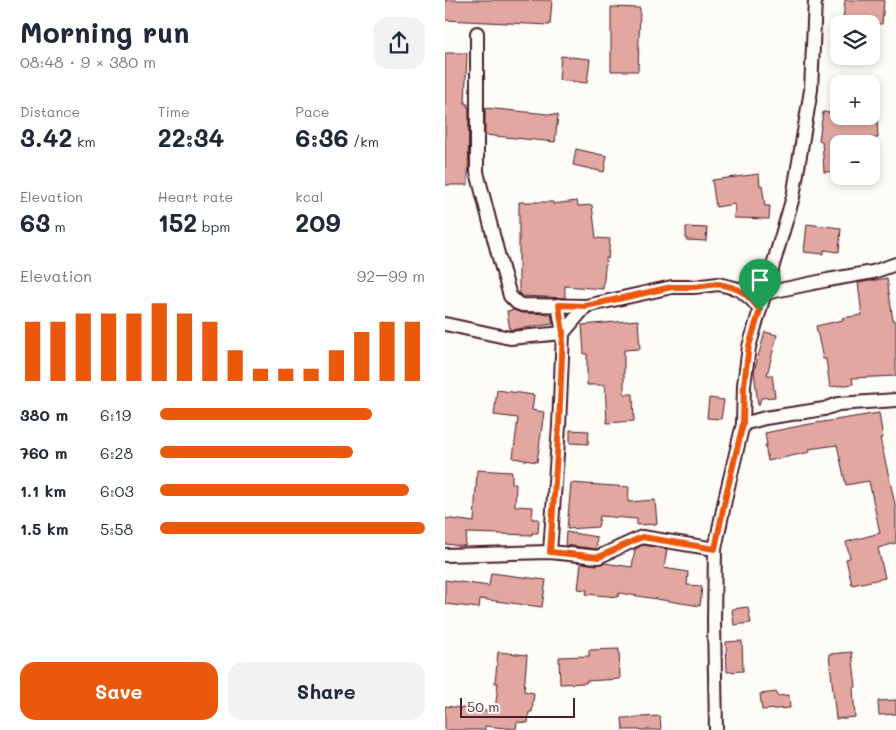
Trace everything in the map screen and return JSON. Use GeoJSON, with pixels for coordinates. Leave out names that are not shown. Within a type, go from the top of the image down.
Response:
{"type":"FeatureCollection","features":[{"type":"Feature","properties":{"kind":"street"},"geometry":{"type":"LineString","coordinates":[[716,730],[715,549],[743,424],[744,385],[749,346],[793,197],[811,90],[815,0]]}},
{"type":"Feature","properties":{"kind":"street"},"geometry":{"type":"LineString","coordinates":[[477,33],[477,172],[510,296],[517,303],[522,305],[586,306],[672,287],[718,284],[739,289],[760,310]]}},
{"type":"Feature","properties":{"kind":"street"},"geometry":{"type":"LineString","coordinates":[[765,293],[873,272],[896,264]]}},
{"type":"Feature","properties":{"kind":"street"},"geometry":{"type":"LineString","coordinates":[[550,552],[559,426],[563,333],[559,305]]}},
{"type":"Feature","properties":{"kind":"street"},"geometry":{"type":"LineString","coordinates":[[445,324],[510,338],[563,333],[586,306]]}},
{"type":"Feature","properties":{"kind":"street"},"geometry":{"type":"LineString","coordinates":[[743,424],[765,418],[824,409],[838,404],[896,400]]}},
{"type":"Feature","properties":{"kind":"street"},"geometry":{"type":"LineString","coordinates":[[445,555],[550,552],[599,557],[642,537],[715,549]]}},
{"type":"Feature","properties":{"kind":"building"},"geometry":{"type":"Polygon","coordinates":[[[445,0],[552,0],[550,25],[445,20],[445,0]]]}},
{"type":"Feature","properties":{"kind":"building"},"geometry":{"type":"Polygon","coordinates":[[[845,0],[884,0],[882,24],[880,24],[880,15],[844,15],[845,0]]]}},
{"type":"Feature","properties":{"kind":"building"},"geometry":{"type":"Polygon","coordinates":[[[611,7],[640,8],[638,71],[611,71],[611,7]]]}},
{"type":"Feature","properties":{"kind":"building"},"geometry":{"type":"Polygon","coordinates":[[[445,53],[467,53],[465,104],[468,104],[467,107],[469,107],[468,185],[445,185],[445,53]]]}},
{"type":"Feature","properties":{"kind":"building"},"geometry":{"type":"Polygon","coordinates":[[[561,56],[590,59],[587,83],[559,80],[561,56]]]}},
{"type":"Feature","properties":{"kind":"building"},"geometry":{"type":"Polygon","coordinates":[[[485,108],[558,115],[555,142],[485,135],[485,108]]]}},
{"type":"Feature","properties":{"kind":"building"},"geometry":{"type":"Polygon","coordinates":[[[823,112],[830,113],[830,125],[877,125],[878,135],[830,135],[830,172],[824,172],[822,141],[819,140],[823,112]]]}},
{"type":"Feature","properties":{"kind":"building"},"geometry":{"type":"Polygon","coordinates":[[[576,149],[607,156],[604,172],[573,165],[576,149]]]}},
{"type":"Feature","properties":{"kind":"building"},"geometry":{"type":"Polygon","coordinates":[[[759,174],[765,206],[770,206],[769,219],[734,218],[735,204],[716,207],[712,180],[759,174]]]}},
{"type":"Feature","properties":{"kind":"building"},"geometry":{"type":"Polygon","coordinates":[[[577,201],[578,206],[592,205],[596,238],[610,239],[603,289],[565,286],[565,298],[522,296],[519,293],[519,202],[553,202],[553,204],[577,201]]]}},
{"type":"Feature","properties":{"kind":"building"},"geometry":{"type":"Polygon","coordinates":[[[807,224],[841,228],[839,252],[824,250],[824,254],[804,252],[807,224]]]}},
{"type":"Feature","properties":{"kind":"building"},"geometry":{"type":"Polygon","coordinates":[[[686,227],[707,228],[706,241],[686,240],[686,227]]]}},
{"type":"Feature","properties":{"kind":"building"},"geometry":{"type":"Polygon","coordinates":[[[887,278],[893,321],[896,321],[896,376],[852,378],[853,384],[830,387],[826,359],[823,359],[816,326],[843,320],[842,318],[862,315],[858,283],[887,278]]]}},
{"type":"Feature","properties":{"kind":"building"},"geometry":{"type":"Polygon","coordinates":[[[513,310],[522,313],[551,314],[553,324],[510,330],[507,311],[513,310]]]}},
{"type":"Feature","properties":{"kind":"building"},"geometry":{"type":"Polygon","coordinates":[[[638,320],[640,349],[624,350],[624,394],[633,394],[634,421],[607,423],[605,385],[587,385],[587,354],[584,354],[582,325],[638,320]]]}},
{"type":"Feature","properties":{"kind":"building"},"geometry":{"type":"Polygon","coordinates":[[[765,332],[777,335],[767,375],[772,375],[775,397],[761,398],[758,405],[754,371],[765,332]]]}},
{"type":"Feature","properties":{"kind":"building"},"geometry":{"type":"Polygon","coordinates":[[[497,390],[534,395],[532,410],[544,412],[537,462],[513,458],[518,418],[494,415],[497,390]]]}},
{"type":"Feature","properties":{"kind":"building"},"geometry":{"type":"Polygon","coordinates":[[[709,398],[724,400],[721,419],[707,418],[709,398]]]}},
{"type":"Feature","properties":{"kind":"building"},"geometry":{"type":"Polygon","coordinates":[[[879,413],[883,438],[880,438],[896,508],[896,543],[878,548],[885,578],[852,585],[846,559],[850,558],[846,542],[880,533],[869,481],[846,485],[837,445],[809,449],[810,452],[768,461],[765,433],[879,413]]]}},
{"type":"Feature","properties":{"kind":"building"},"geometry":{"type":"Polygon","coordinates":[[[570,430],[589,431],[588,444],[570,443],[570,430]]]}},
{"type":"Feature","properties":{"kind":"building"},"geometry":{"type":"Polygon","coordinates":[[[477,470],[512,472],[512,484],[516,484],[515,506],[533,507],[532,519],[539,519],[538,533],[532,533],[532,535],[467,533],[465,546],[445,544],[445,518],[474,522],[477,470]]]}},
{"type":"Feature","properties":{"kind":"building"},"geometry":{"type":"Polygon","coordinates":[[[571,483],[629,487],[628,502],[655,500],[657,524],[637,525],[637,519],[600,516],[598,527],[567,529],[571,483]]]}},
{"type":"Feature","properties":{"kind":"building"},"geometry":{"type":"Polygon","coordinates":[[[566,532],[597,537],[596,549],[565,545],[566,532]]]}},
{"type":"Feature","properties":{"kind":"building"},"geometry":{"type":"Polygon","coordinates":[[[643,545],[667,549],[664,568],[688,572],[687,585],[702,586],[700,606],[619,593],[618,597],[586,594],[587,590],[578,589],[581,563],[597,565],[604,563],[632,567],[635,549],[643,545]]]}},
{"type":"Feature","properties":{"kind":"building"},"geometry":{"type":"Polygon","coordinates":[[[491,573],[546,580],[542,607],[480,599],[479,608],[445,604],[445,580],[489,586],[491,573]]]}},
{"type":"Feature","properties":{"kind":"building"},"geometry":{"type":"Polygon","coordinates":[[[748,607],[751,623],[734,625],[732,609],[748,607]]]}},
{"type":"Feature","properties":{"kind":"building"},"geometry":{"type":"Polygon","coordinates":[[[742,641],[743,671],[727,672],[726,642],[742,641]]]}},
{"type":"Feature","properties":{"kind":"building"},"geometry":{"type":"Polygon","coordinates":[[[619,649],[620,679],[560,684],[559,657],[589,656],[589,650],[619,649]]]}},
{"type":"Feature","properties":{"kind":"building"},"geometry":{"type":"Polygon","coordinates":[[[498,652],[527,655],[524,691],[534,693],[532,712],[529,712],[528,723],[517,722],[516,729],[485,726],[485,730],[445,730],[445,706],[495,712],[498,683],[495,683],[498,652]]]}},
{"type":"Feature","properties":{"kind":"building"},"geometry":{"type":"Polygon","coordinates":[[[852,652],[856,687],[853,688],[855,717],[836,719],[829,654],[852,652]]]}},
{"type":"Feature","properties":{"kind":"building"},"geometry":{"type":"Polygon","coordinates":[[[777,692],[777,696],[789,695],[790,708],[762,710],[760,694],[777,692]]]}},
{"type":"Feature","properties":{"kind":"building"},"geometry":{"type":"Polygon","coordinates":[[[896,700],[896,714],[879,715],[878,701],[896,700]]]}},
{"type":"Feature","properties":{"kind":"building"},"geometry":{"type":"Polygon","coordinates":[[[660,716],[661,730],[623,730],[622,718],[660,716]]]}},
{"type":"Feature","properties":{"kind":"route"},"geometry":{"type":"LineString","coordinates":[[718,284],[739,289],[747,294],[760,310],[749,346],[744,385],[743,424],[715,549],[642,537],[599,557],[550,552],[559,426],[563,333],[559,305],[586,306],[672,287],[718,284]]}}]}
